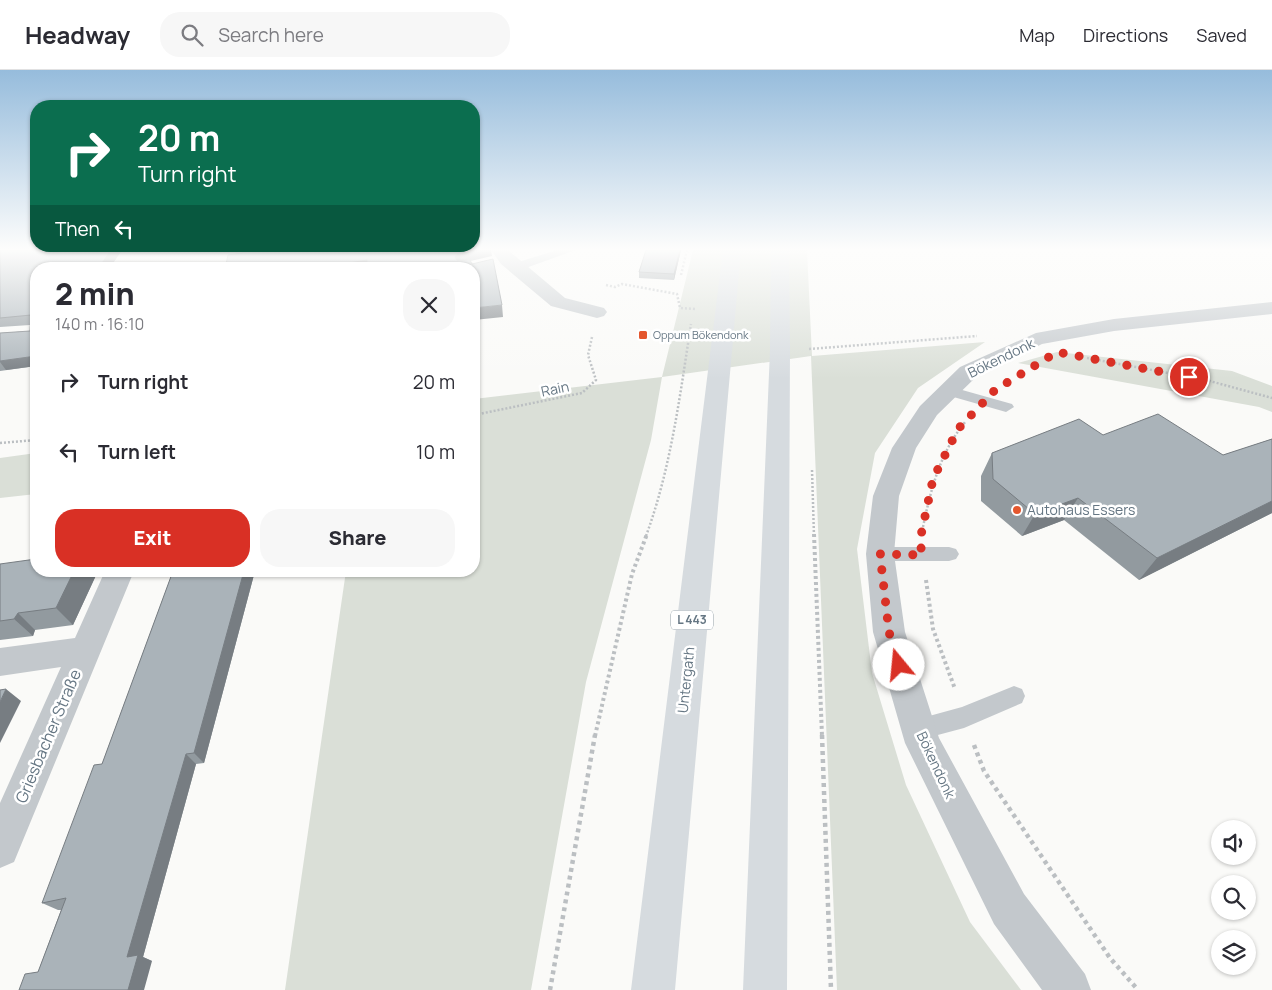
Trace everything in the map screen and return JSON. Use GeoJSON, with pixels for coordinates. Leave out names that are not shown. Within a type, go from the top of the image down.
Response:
{"type":"FeatureCollection","features":[{"type":"Feature","properties":{"kind":"main road","name":"Untergath"},"geometry":{"type":"LineString","coordinates":[[653,990],[727,293]]}},
{"type":"Feature","properties":{"kind":"main road"},"geometry":{"type":"LineString","coordinates":[[765,990],[780,293]]}},
{"type":"Feature","properties":{"kind":"street"},"geometry":{"type":"LineString","coordinates":[[547,293],[558,302],[597,312]]}},
{"type":"Feature","properties":{"kind":"street","name":"Bökendonk"},"geometry":{"type":"LineString","coordinates":[[1069,990],[1009,908],[923,743],[889,632],[880,554],[886,496],[904,448],[928,411],[968,372],[1036,339],[1114,325],[1272,308]]}},
{"type":"Feature","properties":{"kind":"street","name":"Griesbacher Straße"},"geometry":{"type":"LineString","coordinates":[[0,848],[117,577]]}},
{"type":"Feature","properties":{"kind":"street","name":"Griesbacher Straße"},"geometry":{"type":"LineString","coordinates":[[0,662],[85,650]]}},
{"type":"Feature","properties":{"kind":"lane"},"geometry":{"type":"LineString","coordinates":[[948,391],[1006,407]]}},
{"type":"Feature","properties":{"kind":"lane"},"geometry":{"type":"LineString","coordinates":[[880,554],[949,554]]}},
{"type":"Feature","properties":{"kind":"lane"},"geometry":{"type":"LineString","coordinates":[[919,730],[964,717],[1014,696]]}},
{"type":"Feature","properties":{"kind":"path"},"geometry":{"type":"LineString","coordinates":[[550,990],[598,718],[632,574],[657,506],[672,437],[694,309]]}},
{"type":"Feature","properties":{"kind":"path","name":"Rain"},"geometry":{"type":"LineString","coordinates":[[480,414],[582,393],[596,380],[588,355],[597,312]]}},
{"type":"Feature","properties":{"kind":"path"},"geometry":{"type":"LineString","coordinates":[[808,349],[808,359]]}},
{"type":"Feature","properties":{"kind":"path"},"geometry":{"type":"LineString","coordinates":[[1084,358],[1206,380],[1272,398]]}},
{"type":"Feature","properties":{"kind":"path"},"geometry":{"type":"LineString","coordinates":[[985,400],[958,429],[933,479],[920,540],[934,629],[984,771],[1110,958],[1138,990]]}},
{"type":"Feature","properties":{"kind":"path"},"geometry":{"type":"LineString","coordinates":[[0,443],[30,440]]}},
{"type":"Feature","properties":{"kind":"path"},"geometry":{"type":"LineString","coordinates":[[812,468],[831,990]]}},
{"type":"Feature","properties":{"kind":"shaded area"},"geometry":{"type":"Polygon","coordinates":[[[683,293],[809,293],[812,356],[985,342],[918,388],[875,453],[857,549],[872,673],[906,785],[970,922],[1021,990],[837,990],[811,356],[662,377],[683,293]]]}},
{"type":"Feature","properties":{"kind":"shaded area"},"geometry":{"type":"Polygon","coordinates":[[[1057,352],[1232,371],[1272,386],[1272,412],[1259,407],[1018,363],[1057,352]]]}},
{"type":"Feature","properties":{"kind":"shaded area"},"geometry":{"type":"Polygon","coordinates":[[[662,377],[651,440],[586,682],[531,990],[285,990],[345,577],[480,577],[480,398],[662,377]]]}},
{"type":"Feature","properties":{"kind":"shaded area"},"geometry":{"type":"Polygon","coordinates":[[[30,454],[30,495],[0,498],[0,458],[30,454]]]}},
{"type":"Feature","properties":{"kind":"building"},"geometry":{"type":"Polygon","coordinates":[[[0,293],[30,293],[30,315],[0,318],[0,293]]]}},
{"type":"Feature","properties":{"kind":"building"},"geometry":{"type":"Polygon","coordinates":[[[480,293],[500,293],[502,305],[480,307],[480,293]]]}},
{"type":"Feature","properties":{"kind":"building"},"geometry":{"type":"Polygon","coordinates":[[[30,331],[30,357],[0,361],[0,333],[30,331]]]}},
{"type":"Feature","properties":{"kind":"building"},"geometry":{"type":"Polygon","coordinates":[[[1158,414],[1223,455],[1272,439],[1272,501],[1157,558],[1078,498],[1035,514],[993,479],[992,453],[1079,419],[1103,435],[1158,414]]]}},
{"type":"Feature","properties":{"kind":"building"},"geometry":{"type":"Polygon","coordinates":[[[30,560],[30,577],[71,577],[56,608],[18,613],[14,619],[0,621],[0,564],[30,560]]]}},
{"type":"Feature","properties":{"kind":"building"},"geometry":{"type":"Polygon","coordinates":[[[171,577],[242,577],[194,753],[186,754],[127,957],[138,955],[128,990],[19,990],[25,974],[38,972],[66,898],[42,903],[94,765],[102,764],[171,577]]]}},
{"type":"Feature","properties":{"kind":"building"},"geometry":{"type":"Polygon","coordinates":[[[6,689],[0,702],[0,690],[6,689]]]}},
{"type":"Feature","properties":{"kind":"place","name":"Oppum Bökendonk"},"geometry":{"type":"Point","coordinates":[643,335]}},
{"type":"Feature","properties":{"kind":"place","name":"Autohaus Essers"},"geometry":{"type":"Point","coordinates":[1017,510]}},
{"type":"Feature","properties":{"kind":"route"},"geometry":{"type":"LineString","coordinates":[[899,665],[889,632],[880,554],[922,555],[920,540],[933,479],[958,429],[995,390],[1057,352],[1138,369],[1189,377]]}}]}
